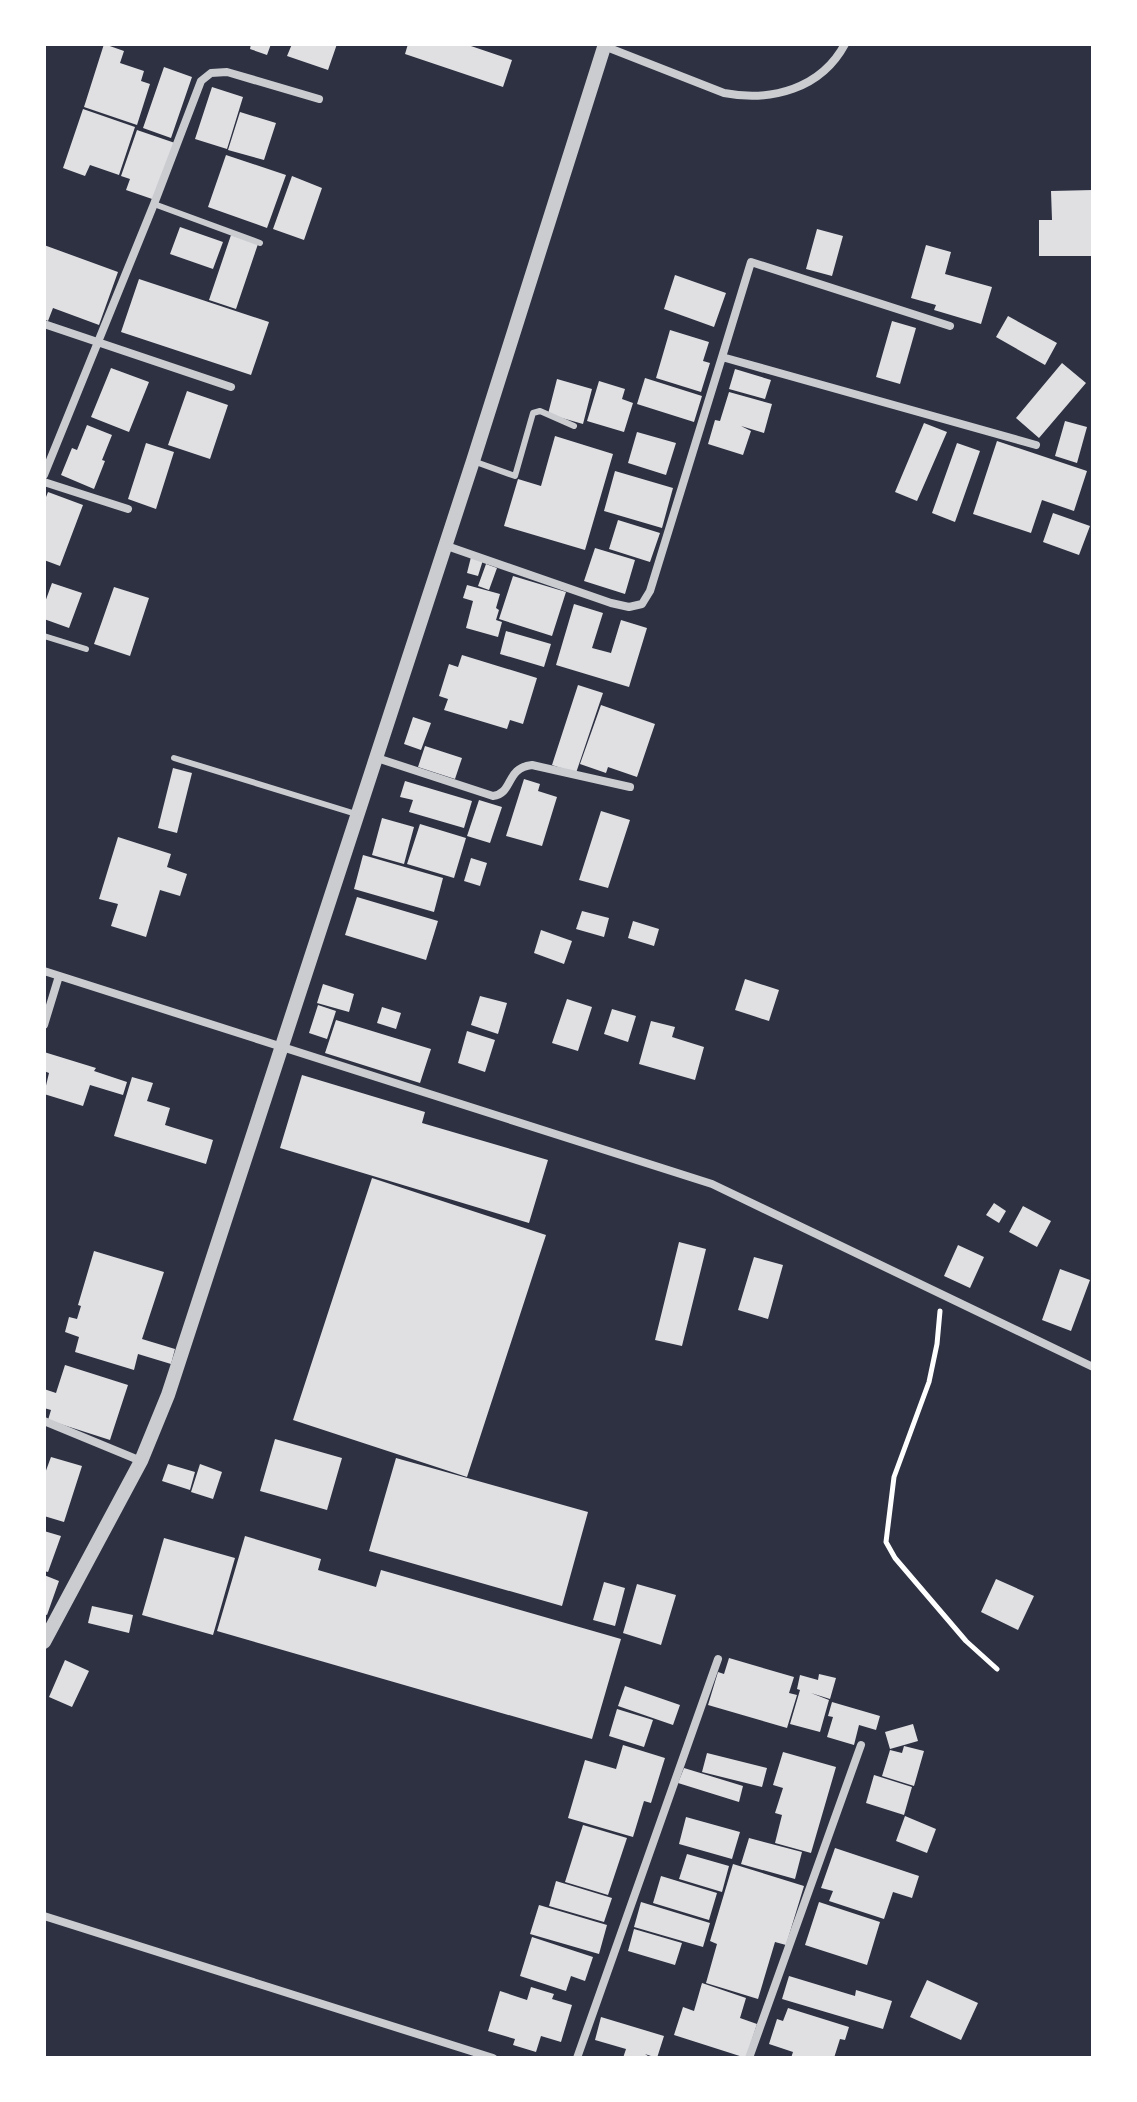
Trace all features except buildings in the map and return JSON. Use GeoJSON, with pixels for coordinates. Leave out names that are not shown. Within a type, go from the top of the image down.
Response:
{"type":"FeatureCollection","features":[{"type":"Feature","properties":{"kind":"street"},"geometry":{"type":"LineString","coordinates":[[44,1642],[141,1461],[168,1395],[473,461],[604,45],[724,93],[770,96],[813,80],[826,71],[845,44]]}},
{"type":"Feature","properties":{"kind":"street"},"geometry":{"type":"LineString","coordinates":[[44,475],[201,81],[211,73],[227,72],[319,99]]}},
{"type":"Feature","properties":{"kind":"street"},"geometry":{"type":"LineString","coordinates":[[444,545],[611,603],[629,607],[642,604],[650,591],[751,262],[950,326]]}},
{"type":"Feature","properties":{"kind":"street"},"geometry":{"type":"LineString","coordinates":[[44,324],[231,387]]}},
{"type":"Feature","properties":{"kind":"street"},"geometry":{"type":"LineString","coordinates":[[722,357],[1036,445]]}},
{"type":"Feature","properties":{"kind":"street"},"geometry":{"type":"LineString","coordinates":[[44,482],[128,509]]}},
{"type":"Feature","properties":{"kind":"street"},"geometry":{"type":"LineString","coordinates":[[377,758],[493,796],[505,790],[520,766],[532,765],[630,787]]}},
{"type":"Feature","properties":{"kind":"street"},"geometry":{"type":"LineString","coordinates":[[44,971],[712,1184],[1093,1367]]}},
{"type":"Feature","properties":{"kind":"street"},"geometry":{"type":"LineString","coordinates":[[44,1025],[59,976]]}},
{"type":"Feature","properties":{"kind":"street"},"geometry":{"type":"LineString","coordinates":[[44,1421],[141,1461]]}},
{"type":"Feature","properties":{"kind":"street"},"geometry":{"type":"LineString","coordinates":[[577,2058],[718,1659]]}},
{"type":"Feature","properties":{"kind":"street"},"geometry":{"type":"LineString","coordinates":[[749,2058],[861,1745]]}},
{"type":"Feature","properties":{"kind":"street"},"geometry":{"type":"LineString","coordinates":[[44,1916],[493,2058]]}},
{"type":"Feature","properties":{"kind":"lane"},"geometry":{"type":"LineString","coordinates":[[154,204],[260,243]]}},
{"type":"Feature","properties":{"kind":"lane"},"geometry":{"type":"LineString","coordinates":[[473,461],[515,476],[533,413],[540,411],[574,426]]}},
{"type":"Feature","properties":{"kind":"lane"},"geometry":{"type":"LineString","coordinates":[[44,636],[86,649]]}},
{"type":"Feature","properties":{"kind":"lane"},"geometry":{"type":"LineString","coordinates":[[174,758],[356,814]]}},
{"type":"Feature","properties":{"kind":"path"},"geometry":{"type":"LineString","coordinates":[[942,1294],[929,1382],[894,1477],[886,1542],[895,1558],[966,1641],[997,1669]]}}]}
